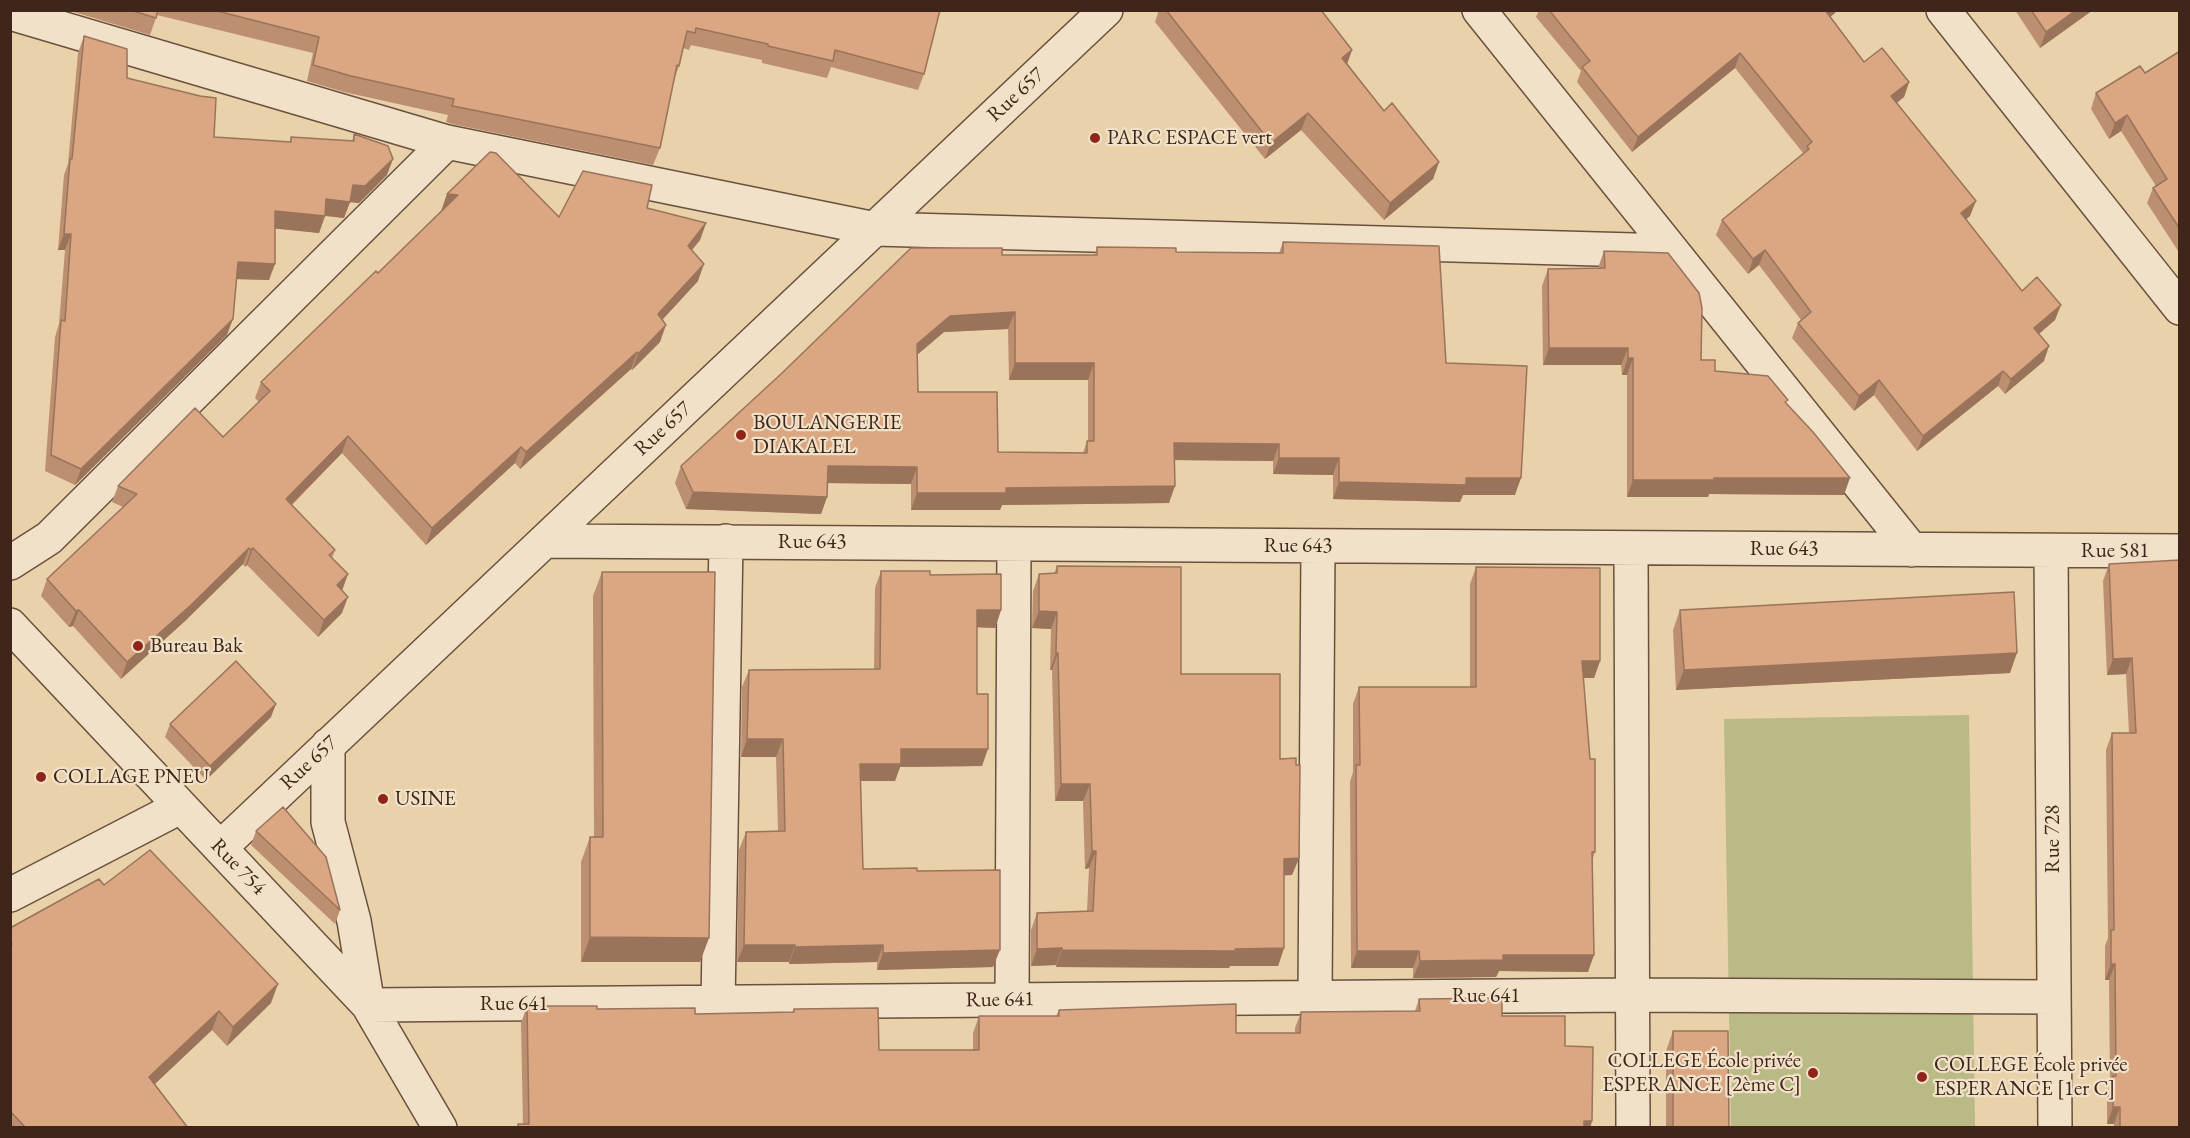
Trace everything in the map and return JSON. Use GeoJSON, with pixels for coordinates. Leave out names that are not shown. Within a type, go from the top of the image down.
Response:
{"type":"FeatureCollection","features":[{"type":"Feature","properties":{"kind":"street","name":"Rue 657"},"geometry":{"type":"LineString","coordinates":[[220,848],[1106,10]]}},
{"type":"Feature","properties":{"kind":"street"},"geometry":{"type":"LineString","coordinates":[[1479,10],[1911,550]]}},
{"type":"Feature","properties":{"kind":"street"},"geometry":{"type":"LineString","coordinates":[[1943,10],[2180,308]]}},
{"type":"Feature","properties":{"kind":"street"},"geometry":{"type":"LineString","coordinates":[[10,14],[447,142],[875,229],[1670,251]]}},
{"type":"Feature","properties":{"kind":"street"},"geometry":{"type":"LineString","coordinates":[[10,562],[49,538],[447,142]]}},
{"type":"Feature","properties":{"kind":"street","name":"Rue 643"},"geometry":{"type":"LineString","coordinates":[[545,541],[2051,551]]}},
{"type":"Feature","properties":{"kind":"street"},"geometry":{"type":"LineString","coordinates":[[718,1003],[726,542]]}},
{"type":"Feature","properties":{"kind":"street"},"geometry":{"type":"LineString","coordinates":[[1012,1000],[1014,544]]}},
{"type":"Feature","properties":{"kind":"street"},"geometry":{"type":"LineString","coordinates":[[1315,997],[1318,546]]}},
{"type":"Feature","properties":{"kind":"street"},"geometry":{"type":"LineString","coordinates":[[1631,548],[1633,1128]]}},
{"type":"Feature","properties":{"kind":"street","name":"Rue 581"},"geometry":{"type":"LineString","coordinates":[[2051,551],[2180,550]]}},
{"type":"Feature","properties":{"kind":"street","name":"Rue 728"},"geometry":{"type":"LineString","coordinates":[[2051,551],[2055,1128]]}},
{"type":"Feature","properties":{"kind":"street","name":"Rue 754"},"geometry":{"type":"LineString","coordinates":[[10,625],[368,1005],[440,1128]]}},
{"type":"Feature","properties":{"kind":"street"},"geometry":{"type":"LineString","coordinates":[[328,745],[328,822],[354,921],[368,1005]]}},
{"type":"Feature","properties":{"kind":"street"},"geometry":{"type":"LineString","coordinates":[[10,896],[180,807]]}},
{"type":"Feature","properties":{"kind":"street","name":"Rue 641"},"geometry":{"type":"LineString","coordinates":[[368,1005],[1632,995],[2054,997]]}},
{"type":"Feature","properties":{"kind":"green space"},"geometry":{"type":"Polygon","coordinates":[[[1969,715],[1975,1127],[1731,1127],[1724,719],[1969,715]]]}},
{"type":"Feature","properties":{"kind":"building"},"geometry":{"type":"Polygon","coordinates":[[[130,10],[158,10],[156,18],[130,10]]]}},
{"type":"Feature","properties":{"kind":"building"},"geometry":{"type":"Polygon","coordinates":[[[213,10],[940,10],[924,74],[835,50],[833,61],[696,28],[695,33],[687,31],[679,66],[677,65],[660,148],[452,106],[454,99],[313,65],[319,37],[213,10]]]}},
{"type":"Feature","properties":{"kind":"building"},"geometry":{"type":"Polygon","coordinates":[[[1166,10],[1321,10],[1352,50],[1342,58],[1384,111],[1392,103],[1439,162],[1390,203],[1308,113],[1271,143],[1166,10]]]}},
{"type":"Feature","properties":{"kind":"building"},"geometry":{"type":"Polygon","coordinates":[[[1549,10],[1825,10],[1864,62],[1882,48],[1909,82],[1891,96],[1976,201],[1961,213],[2022,291],[2037,277],[2061,305],[2034,328],[2049,346],[2011,379],[2003,371],[1923,436],[1879,380],[1859,396],[1798,323],[1811,312],[1765,250],[1753,259],[1722,220],[1809,149],[1807,146],[1812,142],[1740,53],[1638,137],[1582,67],[1590,61],[1549,10]]]}},
{"type":"Feature","properties":{"kind":"building"},"geometry":{"type":"Polygon","coordinates":[[[2031,10],[2076,10],[2046,32],[2031,10]]]}},
{"type":"Feature","properties":{"kind":"building"},"geometry":{"type":"Polygon","coordinates":[[[84,36],[127,49],[127,78],[216,98],[214,137],[291,142],[291,137],[354,141],[354,134],[388,146],[393,159],[365,186],[353,185],[350,202],[326,199],[325,216],[275,211],[275,264],[238,262],[233,319],[81,469],[51,455],[61,320],[65,321],[71,234],[64,234],[84,36]]]}},
{"type":"Feature","properties":{"kind":"building"},"geometry":{"type":"Polygon","coordinates":[[[2180,51],[2180,229],[2153,188],[2167,179],[2127,115],[2115,123],[2096,93],[2140,66],[2145,73],[2180,51]]]}},
{"type":"Feature","properties":{"kind":"building"},"geometry":{"type":"Polygon","coordinates":[[[490,152],[496,153],[559,217],[583,171],[652,185],[647,208],[706,223],[688,246],[704,264],[658,314],[666,325],[638,354],[637,352],[526,452],[521,447],[432,528],[348,436],[286,499],[335,550],[329,555],[348,574],[337,585],[348,597],[324,620],[253,548],[251,550],[249,548],[191,605],[127,662],[47,579],[137,494],[118,486],[195,408],[223,437],[270,391],[261,382],[458,195],[447,194],[490,152]]]}},
{"type":"Feature","properties":{"kind":"building"},"geometry":{"type":"Polygon","coordinates":[[[1283,242],[1439,246],[1446,363],[1527,366],[1521,478],[1466,478],[1466,485],[1339,482],[1339,458],[1279,458],[1279,444],[1174,443],[1175,486],[1006,488],[1006,493],[917,493],[917,467],[828,466],[827,497],[693,492],[681,466],[781,374],[911,248],[1002,248],[1002,255],[1097,255],[1097,247],[1176,248],[1176,252],[1283,253],[1283,242]],[[1015,312],[950,316],[917,344],[918,392],[997,392],[998,452],[1087,453],[1087,441],[1094,441],[1094,363],[1015,363],[1015,312]]]}},
{"type":"Feature","properties":{"kind":"building"},"geometry":{"type":"Polygon","coordinates":[[[1604,251],[1668,253],[1699,293],[1702,308],[1701,360],[1715,360],[1715,371],[1768,376],[1788,400],[1785,402],[1850,478],[1633,480],[1633,358],[1628,358],[1628,348],[1549,348],[1548,269],[1605,268],[1604,251]]]}},
{"type":"Feature","properties":{"kind":"building"},"geometry":{"type":"Polygon","coordinates":[[[2180,560],[2180,1128],[2120,1128],[2120,1107],[2113,1107],[2113,1076],[2116,1076],[2115,964],[2111,964],[2111,930],[2114,930],[2112,733],[2136,733],[2132,658],[2113,659],[2109,564],[2180,560]]]}},
{"type":"Feature","properties":{"kind":"building"},"geometry":{"type":"Polygon","coordinates":[[[1057,566],[1181,567],[1181,674],[1280,674],[1280,759],[1296,758],[1296,765],[1300,765],[1299,858],[1284,859],[1284,948],[1235,949],[1236,951],[1037,949],[1037,913],[1093,911],[1096,851],[1092,851],[1090,784],[1061,784],[1058,653],[1056,653],[1057,612],[1039,611],[1039,574],[1057,573],[1057,566]]]}},
{"type":"Feature","properties":{"kind":"building"},"geometry":{"type":"Polygon","coordinates":[[[1476,567],[1600,568],[1600,661],[1582,661],[1590,759],[1595,759],[1595,852],[1592,852],[1594,955],[1503,955],[1503,960],[1420,961],[1419,951],[1357,951],[1356,765],[1360,765],[1359,687],[1476,687],[1476,567]]]}},
{"type":"Feature","properties":{"kind":"building"},"geometry":{"type":"Polygon","coordinates":[[[881,571],[930,571],[930,575],[1001,574],[1001,610],[977,610],[977,694],[988,694],[988,749],[901,749],[901,764],[860,764],[863,869],[1000,870],[1000,950],[883,953],[883,945],[795,947],[795,945],[744,945],[746,832],[785,831],[783,739],[747,739],[749,670],[880,669],[881,571]]]}},
{"type":"Feature","properties":{"kind":"building"},"geometry":{"type":"Polygon","coordinates":[[[602,572],[715,572],[709,938],[590,937],[590,837],[603,837],[602,572]]]}},
{"type":"Feature","properties":{"kind":"building"},"geometry":{"type":"Polygon","coordinates":[[[2014,592],[2017,653],[1684,670],[1680,610],[2014,592]]]}},
{"type":"Feature","properties":{"kind":"building"},"geometry":{"type":"Polygon","coordinates":[[[236,661],[276,704],[210,766],[170,724],[236,661]]]}},
{"type":"Feature","properties":{"kind":"building"},"geometry":{"type":"Polygon","coordinates":[[[283,807],[326,857],[340,910],[256,831],[283,807]]]}},
{"type":"Feature","properties":{"kind":"building"},"geometry":{"type":"Polygon","coordinates":[[[150,850],[278,984],[233,1027],[219,1011],[149,1077],[188,1128],[26,1128],[10,1113],[10,945],[12,944],[10,943],[10,928],[99,879],[104,885],[150,850]]]}},
{"type":"Feature","properties":{"kind":"building"},"geometry":{"type":"Polygon","coordinates":[[[1502,998],[1502,1016],[1565,1016],[1565,1046],[1593,1047],[1592,1121],[1584,1121],[1584,1128],[519,1128],[518,1124],[529,1124],[527,1006],[597,1006],[597,1009],[695,1008],[695,1014],[878,1008],[879,1050],[979,1050],[979,1016],[1059,1016],[1059,1010],[1236,1004],[1236,1033],[1300,1033],[1301,1012],[1420,1011],[1419,999],[1502,998]]]}},
{"type":"Feature","properties":{"kind":"building"},"geometry":{"type":"Polygon","coordinates":[[[1673,1031],[1728,1031],[1729,1128],[1673,1128],[1673,1031]]]}},
{"type":"Feature","properties":{"kind":"place","name":"PARC ESPACE vert"},"geometry":{"type":"Point","coordinates":[1095,138]}},
{"type":"Feature","properties":{"kind":"place","name":"BOULANGERIE DIAKALEL"},"geometry":{"type":"Point","coordinates":[741,435]}},
{"type":"Feature","properties":{"kind":"place","name":"Bureau Bak"},"geometry":{"type":"Point","coordinates":[138,646]}},
{"type":"Feature","properties":{"kind":"place","name":"COLLAGE PNEU"},"geometry":{"type":"Point","coordinates":[41,777]}},
{"type":"Feature","properties":{"kind":"place","name":"USINE"},"geometry":{"type":"Point","coordinates":[383,799]}},
{"type":"Feature","properties":{"kind":"place","name":"COLLEGE École privée ESPERANCE [2ème C]"},"geometry":{"type":"Point","coordinates":[1813,1073]}},
{"type":"Feature","properties":{"kind":"place","name":"COLLEGE École privée ESPERANCE [1er C]"},"geometry":{"type":"Point","coordinates":[1922,1077]}}]}
